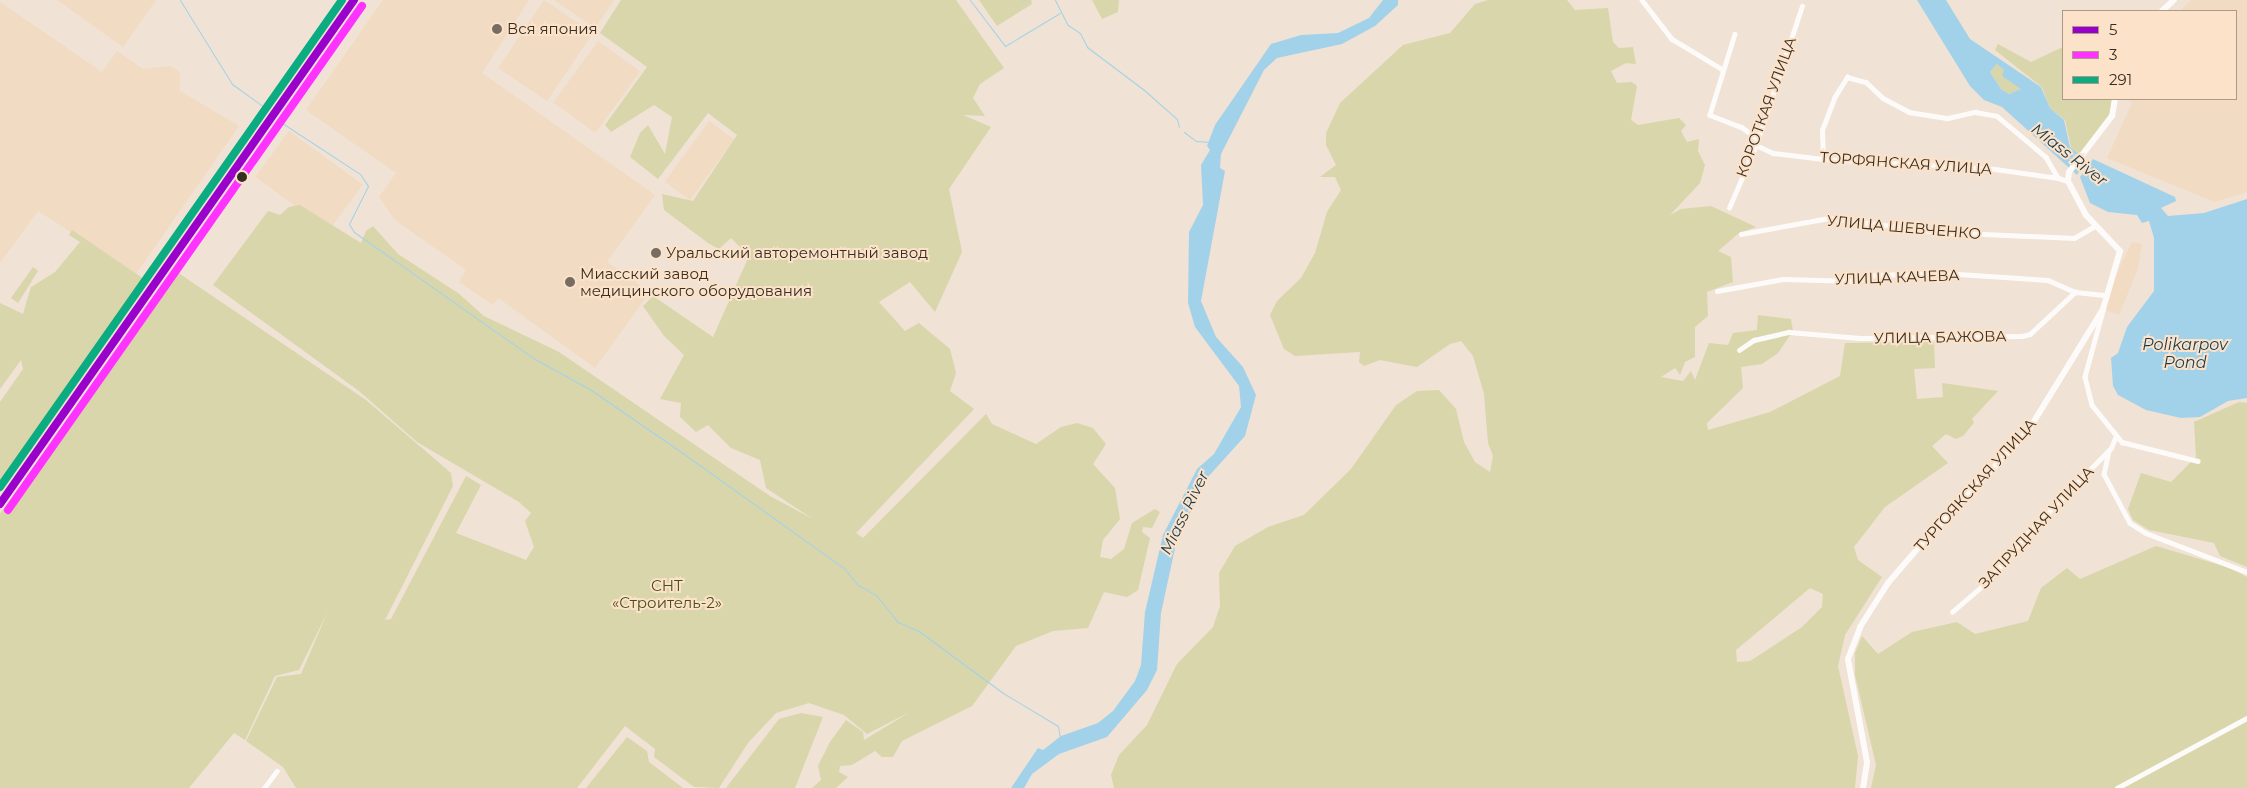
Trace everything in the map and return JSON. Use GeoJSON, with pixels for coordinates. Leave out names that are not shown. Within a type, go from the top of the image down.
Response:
{"type":"FeatureCollection","features":[{"type":"Feature","properties":{"kind":"main road"},"geometry":{"type":"LineString","coordinates":[[0,504],[354,0]]}},
{"type":"Feature","properties":{"kind":"main road"},"geometry":{"type":"LineString","coordinates":[[2163,10],[2174,0]]}},
{"type":"Feature","properties":{"kind":"main road"},"geometry":{"type":"LineString","coordinates":[[2068,181],[2069,172],[2112,116],[2115,100]]}},
{"type":"Feature","properties":{"kind":"main road","name":"ТУРГОЯКСКАЯ УЛИЦА"},"geometry":{"type":"LineString","coordinates":[[1863,788],[1867,762],[1849,669],[1860,627],[1888,583],[2028,430],[2103,310],[2104,295],[2118,268],[2120,251],[2095,226],[2077,202],[2068,181]]}},
{"type":"Feature","properties":{"kind":"street"},"geometry":{"type":"LineString","coordinates":[[1642,0],[1672,39],[1722,69]]}},
{"type":"Feature","properties":{"kind":"street","name":"КОРОТКАЯ УЛИЦА"},"geometry":{"type":"LineString","coordinates":[[1730,208],[1756,145],[1756,138],[1802,6]]}},
{"type":"Feature","properties":{"kind":"street"},"geometry":{"type":"LineString","coordinates":[[1735,34],[1722,69],[1710,115],[1742,127],[1756,138]]}},
{"type":"Feature","properties":{"kind":"street"},"geometry":{"type":"LineString","coordinates":[[1823,159],[1822,130],[1834,98],[1847,77],[1866,82],[1882,98],[1909,112],[1948,118],[1975,112],[1997,116],[2046,157],[2058,178]]}},
{"type":"Feature","properties":{"kind":"street","name":"ТОРФЯНСКАЯ УЛИЦА"},"geometry":{"type":"LineString","coordinates":[[1756,145],[1773,153],[1823,159],[1995,169],[2068,181]]}},
{"type":"Feature","properties":{"kind":"street","name":"УЛИЦА ШЕВЧЕНКО"},"geometry":{"type":"LineString","coordinates":[[1740,234],[1829,218],[1938,232],[2074,238],[2095,226]]}},
{"type":"Feature","properties":{"kind":"street","name":"УЛИЦА КАЧЕВА"},"geometry":{"type":"LineString","coordinates":[[1717,291],[1783,280],[1856,281],[1876,275],[1943,273],[2048,280],[2075,292],[2104,295]]}},
{"type":"Feature","properties":{"kind":"street","name":"УЛИЦА БАЖОВА"},"geometry":{"type":"LineString","coordinates":[[1739,350],[1754,340],[1789,332],[1860,338],[2022,336],[2030,334],[2075,292]]}},
{"type":"Feature","properties":{"kind":"street"},"geometry":{"type":"LineString","coordinates":[[2103,310],[2085,377],[2086,390],[2115,438],[2198,461]]}},
{"type":"Feature","properties":{"kind":"street","name":"ЗАПРУДНАЯ УЛИЦА"},"geometry":{"type":"LineString","coordinates":[[1952,612],[1987,582],[2027,534],[2111,448],[2115,438]]}},
{"type":"Feature","properties":{"kind":"street"},"geometry":{"type":"LineString","coordinates":[[2111,448],[2104,474],[2130,523],[2146,533],[2247,572]]}},
{"type":"Feature","properties":{"kind":"street"},"geometry":{"type":"LineString","coordinates":[[2117,788],[2247,718]]}},
{"type":"Feature","properties":{"kind":"street"},"geometry":{"type":"LineString","coordinates":[[264,788],[277,771]]}},
{"type":"Feature","properties":{"kind":"shaded area"},"geometry":{"type":"Polygon","coordinates":[[[57,0],[156,0],[123,47],[57,0]]]}},
{"type":"Feature","properties":{"kind":"shaded area"},"geometry":{"type":"Polygon","coordinates":[[[383,0],[529,0],[482,73],[655,195],[607,262],[650,292],[595,368],[498,298],[493,305],[459,282],[466,270],[395,220],[379,197],[396,173],[306,110],[383,0]]]}},
{"type":"Feature","properties":{"kind":"shaded area"},"geometry":{"type":"Polygon","coordinates":[[[544,0],[593,33],[547,101],[498,68],[544,0]]]}},
{"type":"Feature","properties":{"kind":"shaded area"},"geometry":{"type":"Polygon","coordinates":[[[554,0],[614,0],[595,28],[554,0]]]}},
{"type":"Feature","properties":{"kind":"shaded area"},"geometry":{"type":"Polygon","coordinates":[[[2191,0],[2247,0],[2247,192],[2215,202],[2107,158],[2132,103],[2130,100],[2237,100],[2237,10],[2181,10],[2191,0]]]}},
{"type":"Feature","properties":{"kind":"shaded area"},"geometry":{"type":"Polygon","coordinates":[[[0,2],[102,72],[117,51],[143,69],[170,66],[180,72],[180,91],[239,126],[136,274],[38,211],[0,263],[0,2]]]}},
{"type":"Feature","properties":{"kind":"shaded area"},"geometry":{"type":"Polygon","coordinates":[[[598,41],[640,72],[595,133],[553,102],[598,41]]]}},
{"type":"Feature","properties":{"kind":"shaded area"},"geometry":{"type":"Polygon","coordinates":[[[709,121],[734,139],[690,200],[665,182],[709,121]]]}},
{"type":"Feature","properties":{"kind":"shaded area"},"geometry":{"type":"Polygon","coordinates":[[[289,131],[363,184],[329,231],[255,177],[289,131]]]}},
{"type":"Feature","properties":{"kind":"shaded area"},"geometry":{"type":"Polygon","coordinates":[[[2132,242],[2142,244],[2138,269],[2119,315],[2107,311],[2106,296],[2132,242]]]}},
{"type":"Feature","properties":{"kind":"green space","name":"СНТ «Строитель-2»"},"geometry":{"type":"Polygon","coordinates":[[[621,0],[956,0],[1004,68],[980,84],[973,98],[985,116],[963,115],[991,127],[949,189],[962,252],[935,312],[910,282],[879,302],[905,331],[919,323],[950,349],[956,373],[950,391],[974,409],[856,533],[863,538],[986,414],[992,424],[1036,444],[1061,427],[1077,423],[1093,428],[1106,444],[1093,464],[1115,488],[1120,519],[1103,540],[1100,557],[1111,559],[1124,549],[1132,523],[1155,509],[1160,512],[1152,528],[1143,527],[1142,532],[1150,538],[1138,590],[1127,597],[1104,592],[1088,628],[1053,631],[1016,646],[972,706],[902,741],[893,757],[882,757],[875,751],[852,765],[840,766],[839,772],[848,777],[836,788],[812,788],[821,780],[818,766],[830,742],[846,720],[863,732],[864,740],[910,712],[867,734],[844,715],[809,703],[776,713],[748,743],[719,788],[694,787],[654,757],[655,749],[625,726],[577,788],[296,788],[283,767],[246,741],[277,677],[301,674],[328,611],[299,670],[275,676],[245,740],[234,733],[189,788],[0,788],[0,514],[174,270],[366,400],[451,473],[453,486],[385,620],[391,619],[466,476],[481,485],[456,533],[526,560],[534,547],[525,521],[531,513],[519,502],[417,442],[359,391],[213,285],[268,211],[280,215],[289,207],[300,205],[361,243],[366,231],[373,226],[398,254],[458,293],[484,316],[559,352],[770,496],[813,519],[766,488],[760,460],[731,448],[708,425],[696,432],[680,417],[681,403],[660,399],[684,355],[664,336],[643,306],[653,296],[713,337],[749,256],[731,238],[719,249],[708,243],[664,210],[662,194],[693,201],[737,135],[708,113],[658,179],[630,157],[640,133],[648,125],[665,154],[672,117],[654,105],[611,132],[605,125],[647,67],[600,33],[621,0]]]}},
{"type":"Feature","properties":{"kind":"green space"},"geometry":{"type":"Polygon","coordinates":[[[979,0],[1031,0],[1032,4],[997,26],[979,0]]]}},
{"type":"Feature","properties":{"kind":"green space"},"geometry":{"type":"Polygon","coordinates":[[[1092,0],[1119,0],[1118,12],[1102,19],[1092,0]]]}},
{"type":"Feature","properties":{"kind":"green space"},"geometry":{"type":"Polygon","coordinates":[[[1488,0],[1567,0],[1575,10],[1608,8],[1613,42],[1619,48],[1633,47],[1636,64],[1626,63],[1611,71],[1617,83],[1632,82],[1637,86],[1631,120],[1638,125],[1679,118],[1686,125],[1681,131],[1687,142],[1699,139],[1698,151],[1705,165],[1700,183],[1670,215],[1681,209],[1711,206],[1756,227],[1739,233],[1718,251],[1731,257],[1733,282],[1707,292],[1708,316],[1695,327],[1695,357],[1685,362],[1680,375],[1675,368],[1661,377],[1683,381],[1691,371],[1695,380],[1709,343],[1728,345],[1733,333],[1757,330],[1758,315],[1791,319],[1793,331],[1778,353],[1762,364],[1741,367],[1743,388],[1707,423],[1708,430],[1770,412],[1840,376],[1845,343],[1934,342],[1935,368],[1914,369],[1917,399],[1943,397],[1942,383],[1998,391],[1972,419],[1974,423],[1963,436],[1956,439],[1946,434],[1932,446],[1948,463],[1885,507],[1854,547],[1858,560],[1882,577],[1845,635],[1838,666],[1858,756],[1855,788],[1114,788],[1111,775],[1119,755],[1147,725],[1177,664],[1213,627],[1220,606],[1219,573],[1235,546],[1268,527],[1304,515],[1351,469],[1396,405],[1417,391],[1439,390],[1456,409],[1464,442],[1475,462],[1490,472],[1493,456],[1488,443],[1484,394],[1473,356],[1461,341],[1450,344],[1417,367],[1380,360],[1364,366],[1359,362],[1360,352],[1295,356],[1284,349],[1270,315],[1277,301],[1301,278],[1315,253],[1327,212],[1341,190],[1335,177],[1320,177],[1336,165],[1326,145],[1326,133],[1340,103],[1403,45],[1450,33],[1475,4],[1488,0]],[[1810,588],[1736,650],[1737,662],[1750,661],[1802,627],[1822,607],[1823,594],[1810,588]]]}},
{"type":"Feature","properties":{"kind":"green space"},"geometry":{"type":"Polygon","coordinates":[[[1998,44],[2031,62],[2062,47],[2062,100],[2112,100],[2110,114],[2078,156],[2071,147],[2065,120],[2050,108],[2042,87],[1995,50],[1998,44]]]}},
{"type":"Feature","properties":{"kind":"green space"},"geometry":{"type":"Polygon","coordinates":[[[1997,64],[2002,66],[2008,77],[2022,89],[2009,94],[2001,89],[1990,72],[1997,64]]]}},
{"type":"Feature","properties":{"kind":"green space"},"geometry":{"type":"Polygon","coordinates":[[[72,230],[147,281],[0,489],[0,402],[23,369],[21,360],[0,389],[0,303],[23,314],[31,287],[55,272],[80,242],[69,235],[72,230]]]}},
{"type":"Feature","properties":{"kind":"green space"},"geometry":{"type":"Polygon","coordinates":[[[33,267],[38,271],[18,303],[11,298],[33,267]]]}},
{"type":"Feature","properties":{"kind":"green space"},"geometry":{"type":"Polygon","coordinates":[[[2239,402],[2247,403],[2247,567],[2220,556],[2214,543],[2149,530],[2133,520],[2128,509],[2141,473],[2171,482],[2196,457],[2194,422],[2239,402]]]}},
{"type":"Feature","properties":{"kind":"green space"},"geometry":{"type":"Polygon","coordinates":[[[2156,546],[2230,568],[2247,577],[2247,788],[1871,788],[1876,765],[1855,675],[1855,653],[1862,636],[1878,654],[1912,632],[1957,622],[1975,634],[2028,621],[2041,588],[2067,568],[2080,579],[2156,546]]]}},
{"type":"Feature","properties":{"kind":"green space"},"geometry":{"type":"Polygon","coordinates":[[[801,713],[823,717],[795,788],[726,788],[779,719],[801,713]]]}},
{"type":"Feature","properties":{"kind":"green space"},"geometry":{"type":"Polygon","coordinates":[[[627,737],[647,751],[649,762],[683,788],[586,788],[627,737]]]}},
{"type":"Feature","properties":{"kind":"water","name":"Miass River"},"geometry":{"type":"Polygon","coordinates":[[[1383,0],[1398,0],[1398,5],[1375,26],[1342,44],[1277,58],[1264,70],[1221,154],[1220,168],[1225,171],[1201,301],[1216,337],[1243,367],[1256,395],[1245,436],[1207,478],[1177,539],[1161,613],[1157,670],[1147,690],[1107,737],[1059,754],[1032,774],[1024,788],[1011,788],[1038,748],[1043,750],[1061,736],[1098,723],[1113,711],[1135,681],[1141,665],[1145,612],[1163,535],[1197,469],[1214,454],[1241,407],[1239,386],[1195,327],[1188,303],[1189,232],[1203,205],[1201,165],[1210,150],[1207,146],[1215,125],[1271,44],[1301,35],[1338,33],[1369,18],[1383,0]]]}},
{"type":"Feature","properties":{"kind":"water","name":"Miass River"},"geometry":{"type":"Polygon","coordinates":[[[1917,0],[1946,0],[1970,39],[2041,87],[2050,108],[2064,120],[2070,147],[2086,161],[2077,175],[2002,107],[1984,100],[1970,86],[1917,0]],[[1997,64],[1990,72],[2001,89],[2009,94],[2021,89],[2002,76],[2004,70],[1997,64]]]}},
{"type":"Feature","properties":{"kind":"water","name":"Polikarpov Pond"},"geometry":{"type":"Polygon","coordinates":[[[2093,159],[2175,197],[2176,201],[2161,208],[2168,216],[2204,213],[2247,199],[2247,398],[2228,401],[2200,417],[2181,418],[2146,410],[2118,395],[2113,386],[2111,358],[2118,353],[2127,327],[2154,291],[2154,238],[2149,221],[2142,223],[2137,215],[2108,212],[2090,203],[2080,177],[2093,159]]]}},
{"type":"Feature","properties":{"kind":"waterway"},"geometry":{"type":"LineString","coordinates":[[180,0],[232,84],[268,110]]}},
{"type":"Feature","properties":{"kind":"waterway"},"geometry":{"type":"LineString","coordinates":[[970,0],[1005,46],[1060,13]]}},
{"type":"Feature","properties":{"kind":"waterway"},"geometry":{"type":"LineString","coordinates":[[1055,0],[1068,25],[1080,33],[1087,47],[1144,90],[1177,119],[1179,127]]}},
{"type":"Feature","properties":{"kind":"waterway"},"geometry":{"type":"LineString","coordinates":[[282,123],[360,174],[368,186],[349,224],[354,232],[535,359],[591,390],[844,568],[858,585],[876,595],[898,622],[920,632],[1003,693],[1058,726],[1060,737]]}},
{"type":"Feature","properties":{"kind":"waterway"},"geometry":{"type":"LineString","coordinates":[[1184,132],[1196,141],[1210,142]]}},
{"type":"Feature","properties":{"kind":"transit line","name":"291"},"geometry":{"type":"LineString","coordinates":[[0,487],[342,0]]}},
{"type":"Feature","properties":{"kind":"transit line","name":"5"},"geometry":{"type":"LineString","coordinates":[[0,504],[354,0]]}},
{"type":"Feature","properties":{"kind":"transit line","name":"3"},"geometry":{"type":"LineString","coordinates":[[8,510],[362,6]]}},
{"type":"Feature","properties":{"kind":"place","name":"Вся япония"},"geometry":{"type":"Point","coordinates":[497,29]}},
{"type":"Feature","properties":{"kind":"place","name":"Уральский авторемонтный завод"},"geometry":{"type":"Point","coordinates":[656,253]}},
{"type":"Feature","properties":{"kind":"place","name":"Миасский завод медицинского оборудования"},"geometry":{"type":"Point","coordinates":[570,282]}}]}
